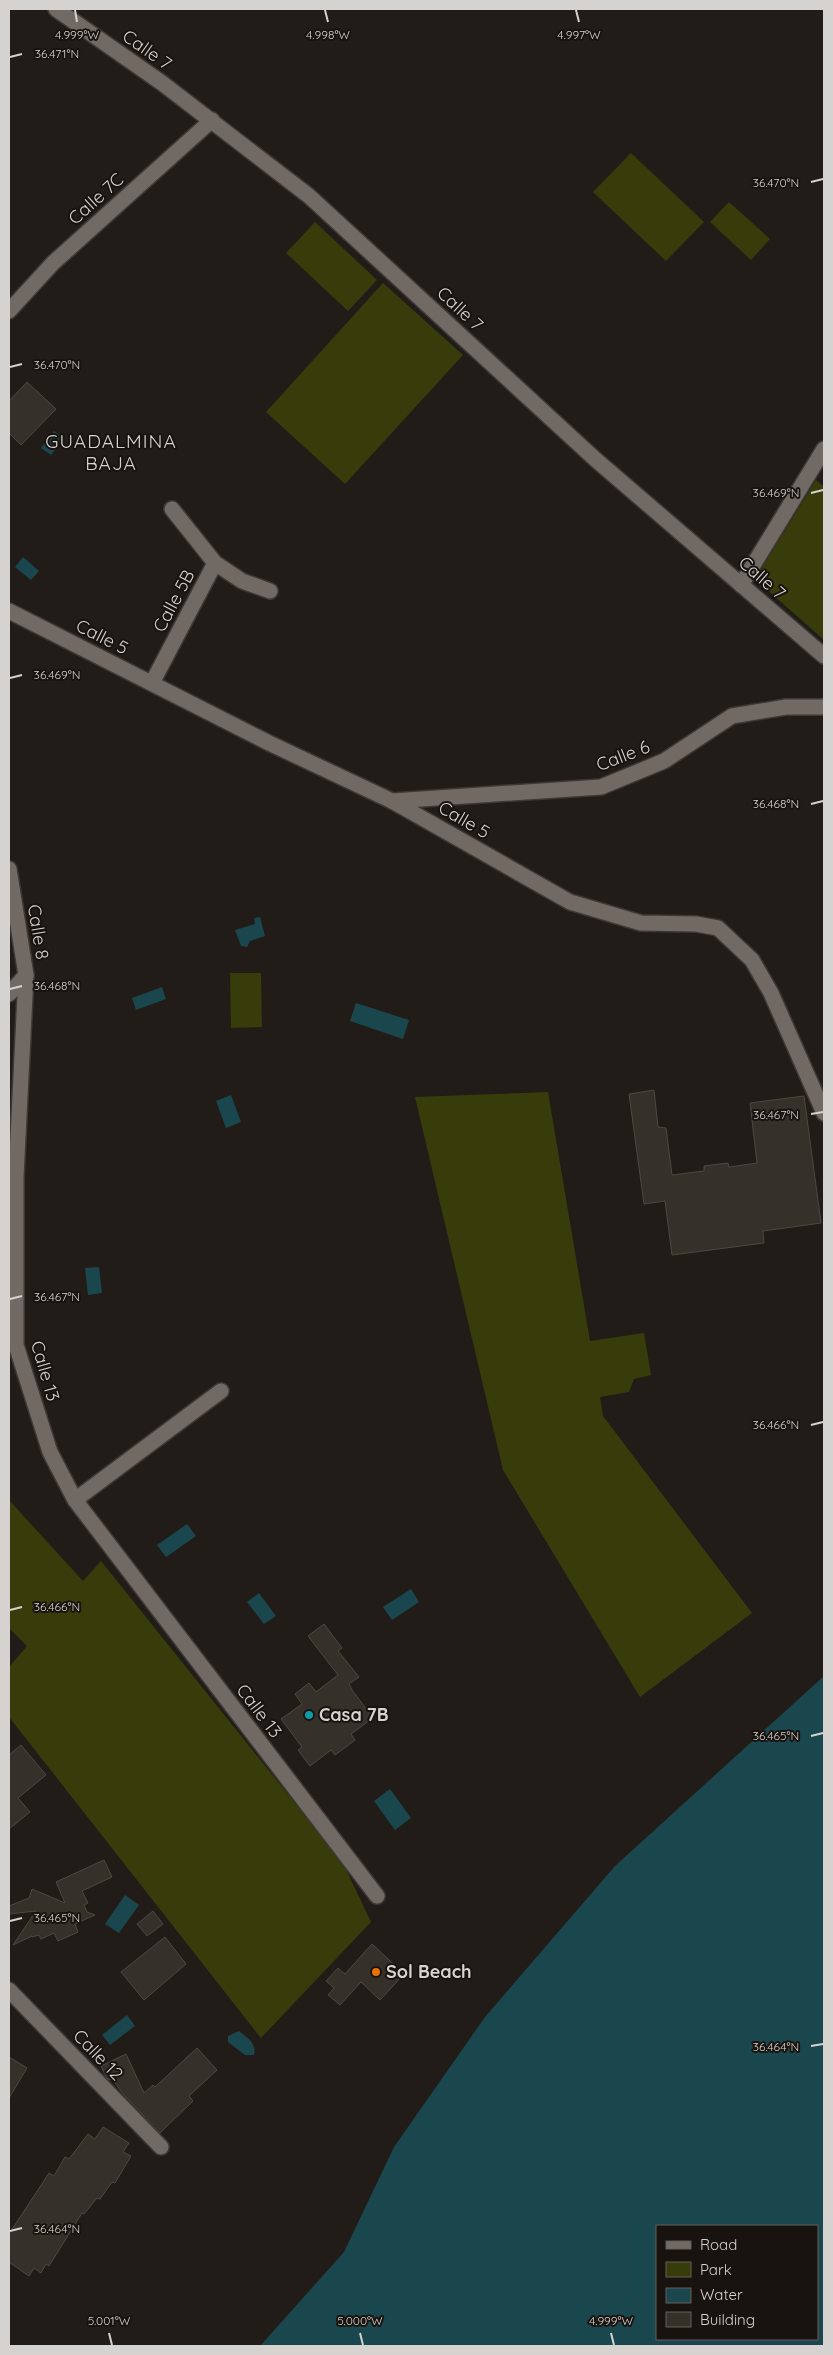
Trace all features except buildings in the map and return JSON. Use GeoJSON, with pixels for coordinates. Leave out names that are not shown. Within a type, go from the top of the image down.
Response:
{"type":"FeatureCollection","features":[{"type":"Feature","properties":{"kind":"street","name":"Calle 7"},"geometry":{"type":"LineString","coordinates":[[56,9],[212,120],[309,196],[596,459],[824,656]]}},
{"type":"Feature","properties":{"kind":"street","name":"Calle 7C"},"geometry":{"type":"LineString","coordinates":[[9,311],[53,263],[212,120]]}},
{"type":"Feature","properties":{"kind":"street"},"geometry":{"type":"LineString","coordinates":[[741,585],[824,449]]}},
{"type":"Feature","properties":{"kind":"street","name":"Calle 5B"},"geometry":{"type":"LineString","coordinates":[[172,508],[215,563],[242,581],[270,591]]}},
{"type":"Feature","properties":{"kind":"street","name":"Calle 5B"},"geometry":{"type":"LineString","coordinates":[[152,683],[215,563]]}},
{"type":"Feature","properties":{"kind":"street","name":"Calle 5"},"geometry":{"type":"LineString","coordinates":[[9,611],[269,743],[392,801],[570,902],[641,923],[696,924],[718,928],[752,960],[771,993],[824,1113]]}},
{"type":"Feature","properties":{"kind":"street","name":"Calle 6"},"geometry":{"type":"LineString","coordinates":[[392,801],[601,787],[664,761],[732,716],[786,707],[824,707]]}},
{"type":"Feature","properties":{"kind":"street","name":"Calle 8"},"geometry":{"type":"LineString","coordinates":[[9,869],[26,975],[9,994]]}},
{"type":"Feature","properties":{"kind":"street","name":"Calle 13"},"geometry":{"type":"LineString","coordinates":[[26,975],[16,1177],[16,1345],[50,1452],[75,1500],[378,1896]]}},
{"type":"Feature","properties":{"kind":"street"},"geometry":{"type":"LineString","coordinates":[[75,1500],[221,1391]]}},
{"type":"Feature","properties":{"kind":"street","name":"Calle 12"},"geometry":{"type":"LineString","coordinates":[[9,1990],[161,2147]]}},
{"type":"Feature","properties":{"kind":"green space"},"geometry":{"type":"Polygon","coordinates":[[[631,153],[704,222],[666,261],[593,192],[631,153]]]}},
{"type":"Feature","properties":{"kind":"green space"},"geometry":{"type":"Polygon","coordinates":[[[729,202],[770,239],[751,260],[710,222],[729,202]]]}},
{"type":"Feature","properties":{"kind":"green space"},"geometry":{"type":"Polygon","coordinates":[[[315,222],[377,280],[348,311],[286,253],[315,222]]]}},
{"type":"Feature","properties":{"kind":"green space"},"geometry":{"type":"Polygon","coordinates":[[[383,283],[463,355],[345,484],[266,412],[383,283]]]}},
{"type":"Feature","properties":{"kind":"green space"},"geometry":{"type":"Polygon","coordinates":[[[816,480],[824,487],[824,640],[755,579],[816,480]]]}},
{"type":"Feature","properties":{"kind":"green space"},"geometry":{"type":"Polygon","coordinates":[[[230,973],[261,973],[262,1027],[231,1028],[230,973]]]}},
{"type":"Feature","properties":{"kind":"green space"},"geometry":{"type":"Polygon","coordinates":[[[548,1092],[590,1341],[644,1333],[651,1375],[634,1379],[629,1392],[600,1397],[603,1416],[752,1613],[640,1697],[503,1470],[415,1097],[548,1092]]]}},
{"type":"Feature","properties":{"kind":"green space"},"geometry":{"type":"Polygon","coordinates":[[[9,1500],[83,1581],[101,1561],[343,1863],[371,1922],[261,2038],[9,1717],[9,1667],[27,1646],[9,1628],[9,1500]]]}},
{"type":"Feature","properties":{"kind":"water"},"geometry":{"type":"Polygon","coordinates":[[[54,431],[64,438],[51,455],[41,448],[54,431]]]}},
{"type":"Feature","properties":{"kind":"water"},"geometry":{"type":"Polygon","coordinates":[[[23,557],[39,571],[31,580],[15,567],[23,557]]]}},
{"type":"Feature","properties":{"kind":"water"},"geometry":{"type":"Polygon","coordinates":[[[260,917],[265,936],[250,941],[247,947],[241,946],[235,930],[255,924],[254,918],[260,917]]]}},
{"type":"Feature","properties":{"kind":"water"},"geometry":{"type":"Polygon","coordinates":[[[162,987],[166,999],[136,1010],[132,998],[162,987]]]}},
{"type":"Feature","properties":{"kind":"water"},"geometry":{"type":"Polygon","coordinates":[[[356,1003],[409,1020],[403,1039],[350,1021],[356,1003]]]}},
{"type":"Feature","properties":{"kind":"water"},"geometry":{"type":"Polygon","coordinates":[[[231,1095],[241,1122],[226,1128],[216,1101],[231,1095]]]}},
{"type":"Feature","properties":{"kind":"water"},"geometry":{"type":"Polygon","coordinates":[[[99,1267],[102,1293],[88,1295],[85,1268],[99,1267]]]}},
{"type":"Feature","properties":{"kind":"water"},"geometry":{"type":"Polygon","coordinates":[[[187,1524],[196,1536],[166,1557],[157,1545],[187,1524]]]}},
{"type":"Feature","properties":{"kind":"water"},"geometry":{"type":"Polygon","coordinates":[[[411,1589],[419,1602],[392,1620],[383,1607],[411,1589]]]}},
{"type":"Feature","properties":{"kind":"water"},"geometry":{"type":"Polygon","coordinates":[[[259,1593],[276,1616],[264,1624],[247,1602],[259,1593]]]}},
{"type":"Feature","properties":{"kind":"water"},"geometry":{"type":"Polygon","coordinates":[[[824,1676],[824,2346],[260,2346],[344,2252],[394,2147],[485,2017],[615,1866],[824,1676]]]}},
{"type":"Feature","properties":{"kind":"water"},"geometry":{"type":"Polygon","coordinates":[[[390,1789],[411,1818],[395,1830],[374,1801],[390,1789]]]}},
{"type":"Feature","properties":{"kind":"water"},"geometry":{"type":"Polygon","coordinates":[[[125,1895],[139,1905],[119,1933],[105,1924],[125,1895]]]}},
{"type":"Feature","properties":{"kind":"water"},"geometry":{"type":"Polygon","coordinates":[[[127,2015],[135,2026],[110,2045],[102,2035],[127,2015]]]}},
{"type":"Feature","properties":{"kind":"water"},"geometry":{"type":"Polygon","coordinates":[[[239,2031],[253,2044],[254,2055],[245,2055],[228,2042],[228,2036],[239,2031]]]}},
{"type":"Feature","properties":{"kind":"place","name":"Casa 7B"},"geometry":{"type":"Point","coordinates":[309,1715]}},
{"type":"Feature","properties":{"kind":"place","name":"Sol Beach"},"geometry":{"type":"Point","coordinates":[376,1972]}},
{"type":"Feature","properties":{"kind":"district","name":"GUADALMINA BAJA"},"geometry":{"type":"Point","coordinates":[111,452]}}]}
